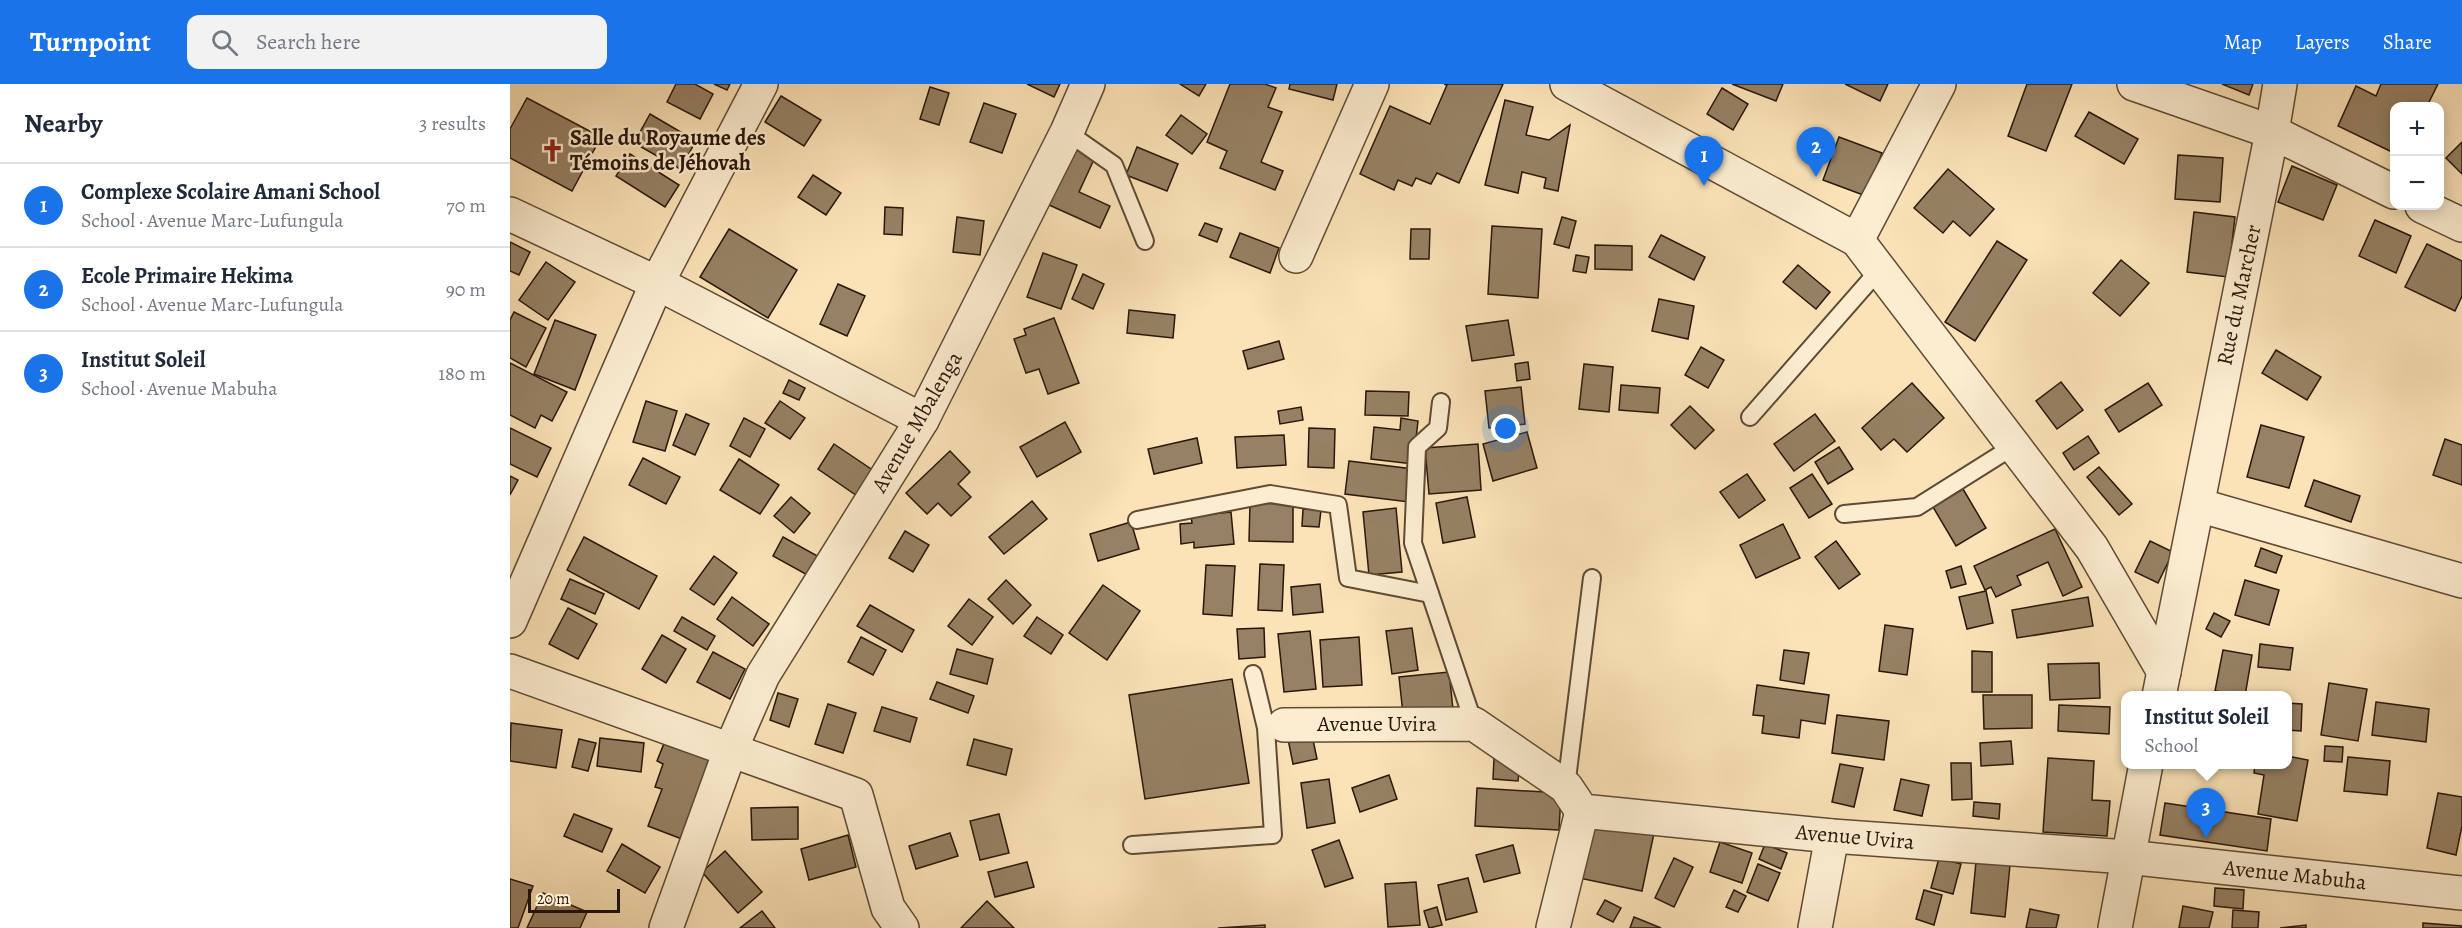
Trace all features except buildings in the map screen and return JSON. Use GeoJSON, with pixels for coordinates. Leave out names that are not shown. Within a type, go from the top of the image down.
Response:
{"type":"FeatureCollection","features":[{"type":"Feature","properties":{"kind":"street"},"geometry":{"type":"LineString","coordinates":[[510,621],[657,283],[761,84]]}},
{"type":"Feature","properties":{"kind":"street","name":"Avenue Mbalenga"},"geometry":{"type":"LineString","coordinates":[[666,928],[730,751],[763,675],[922,420],[1067,132],[1088,84]]}},
{"type":"Feature","properties":{"kind":"street"},"geometry":{"type":"LineString","coordinates":[[1296,256],[1372,84]]}},
{"type":"Feature","properties":{"kind":"street"},"geometry":{"type":"LineString","coordinates":[[1567,84],[1857,240],[2092,548],[2161,684]]}},
{"type":"Feature","properties":{"kind":"street"},"geometry":{"type":"LineString","coordinates":[[1857,240],[1939,84]]}},
{"type":"Feature","properties":{"kind":"street"},"geometry":{"type":"LineString","coordinates":[[2134,84],[2272,132],[2390,190]]}},
{"type":"Feature","properties":{"kind":"street","name":"Rue du Marcher"},"geometry":{"type":"LineString","coordinates":[[2161,684],[2280,84]]}},
{"type":"Feature","properties":{"kind":"street"},"geometry":{"type":"LineString","coordinates":[[2430,210],[2462,225]]}},
{"type":"Feature","properties":{"kind":"street"},"geometry":{"type":"LineString","coordinates":[[510,214],[657,283],[922,420]]}},
{"type":"Feature","properties":{"kind":"street"},"geometry":{"type":"LineString","coordinates":[[2198,505],[2462,581]]}},
{"type":"Feature","properties":{"kind":"street"},"geometry":{"type":"LineString","coordinates":[[510,670],[856,795],[889,921]]}},
{"type":"Feature","properties":{"kind":"street","name":"Avenue Uvira"},"geometry":{"type":"LineString","coordinates":[[1275,726],[1474,724],[1574,799],[1832,836],[2127,857]]}},
{"type":"Feature","properties":{"kind":"street"},"geometry":{"type":"LineString","coordinates":[[2115,928],[2145,769]]}},
{"type":"Feature","properties":{"kind":"street"},"geometry":{"type":"LineString","coordinates":[[1552,928],[1574,799]]}},
{"type":"Feature","properties":{"kind":"street"},"geometry":{"type":"LineString","coordinates":[[1815,928],[1832,836]]}},
{"type":"Feature","properties":{"kind":"street","name":"Avenue Mabuha"},"geometry":{"type":"LineString","coordinates":[[2127,857],[2462,893]]}},
{"type":"Feature","properties":{"kind":"lane"},"geometry":{"type":"LineString","coordinates":[[1067,132],[1114,165],[1145,241]]}},
{"type":"Feature","properties":{"kind":"lane"},"geometry":{"type":"LineString","coordinates":[[1750,417],[1880,270]]}},
{"type":"Feature","properties":{"kind":"lane"},"geometry":{"type":"LineString","coordinates":[[1441,402],[1438,428],[1418,447],[1413,543],[1474,724]]}},
{"type":"Feature","properties":{"kind":"lane"},"geometry":{"type":"LineString","coordinates":[[1844,514],[1917,507],[2014,446]]}},
{"type":"Feature","properties":{"kind":"lane"},"geometry":{"type":"LineString","coordinates":[[1137,519],[1270,494],[1338,505],[1348,578],[1430,594]]}},
{"type":"Feature","properties":{"kind":"lane"},"geometry":{"type":"LineString","coordinates":[[1574,799],[1592,578]]}},
{"type":"Feature","properties":{"kind":"lane"},"geometry":{"type":"LineString","coordinates":[[1132,845],[1274,835],[1275,726],[1253,674]]}},
{"type":"Feature","properties":{"kind":"place","name":"Salle du Royaume des Témoins de Jéhovah"},"geometry":{"type":"Point","coordinates":[552,151]}},
{"type":"Feature","properties":{"kind":"place","name":"Ecole Primaire Hekima"},"geometry":{"type":"Point","coordinates":[1816,177]}},
{"type":"Feature","properties":{"kind":"place","name":"Complexe Scolaire Amani School"},"geometry":{"type":"Point","coordinates":[1704,186]}},
{"type":"Feature","properties":{"kind":"place","name":"Institut Soleil"},"geometry":{"type":"Point","coordinates":[2206,838]}}]}
